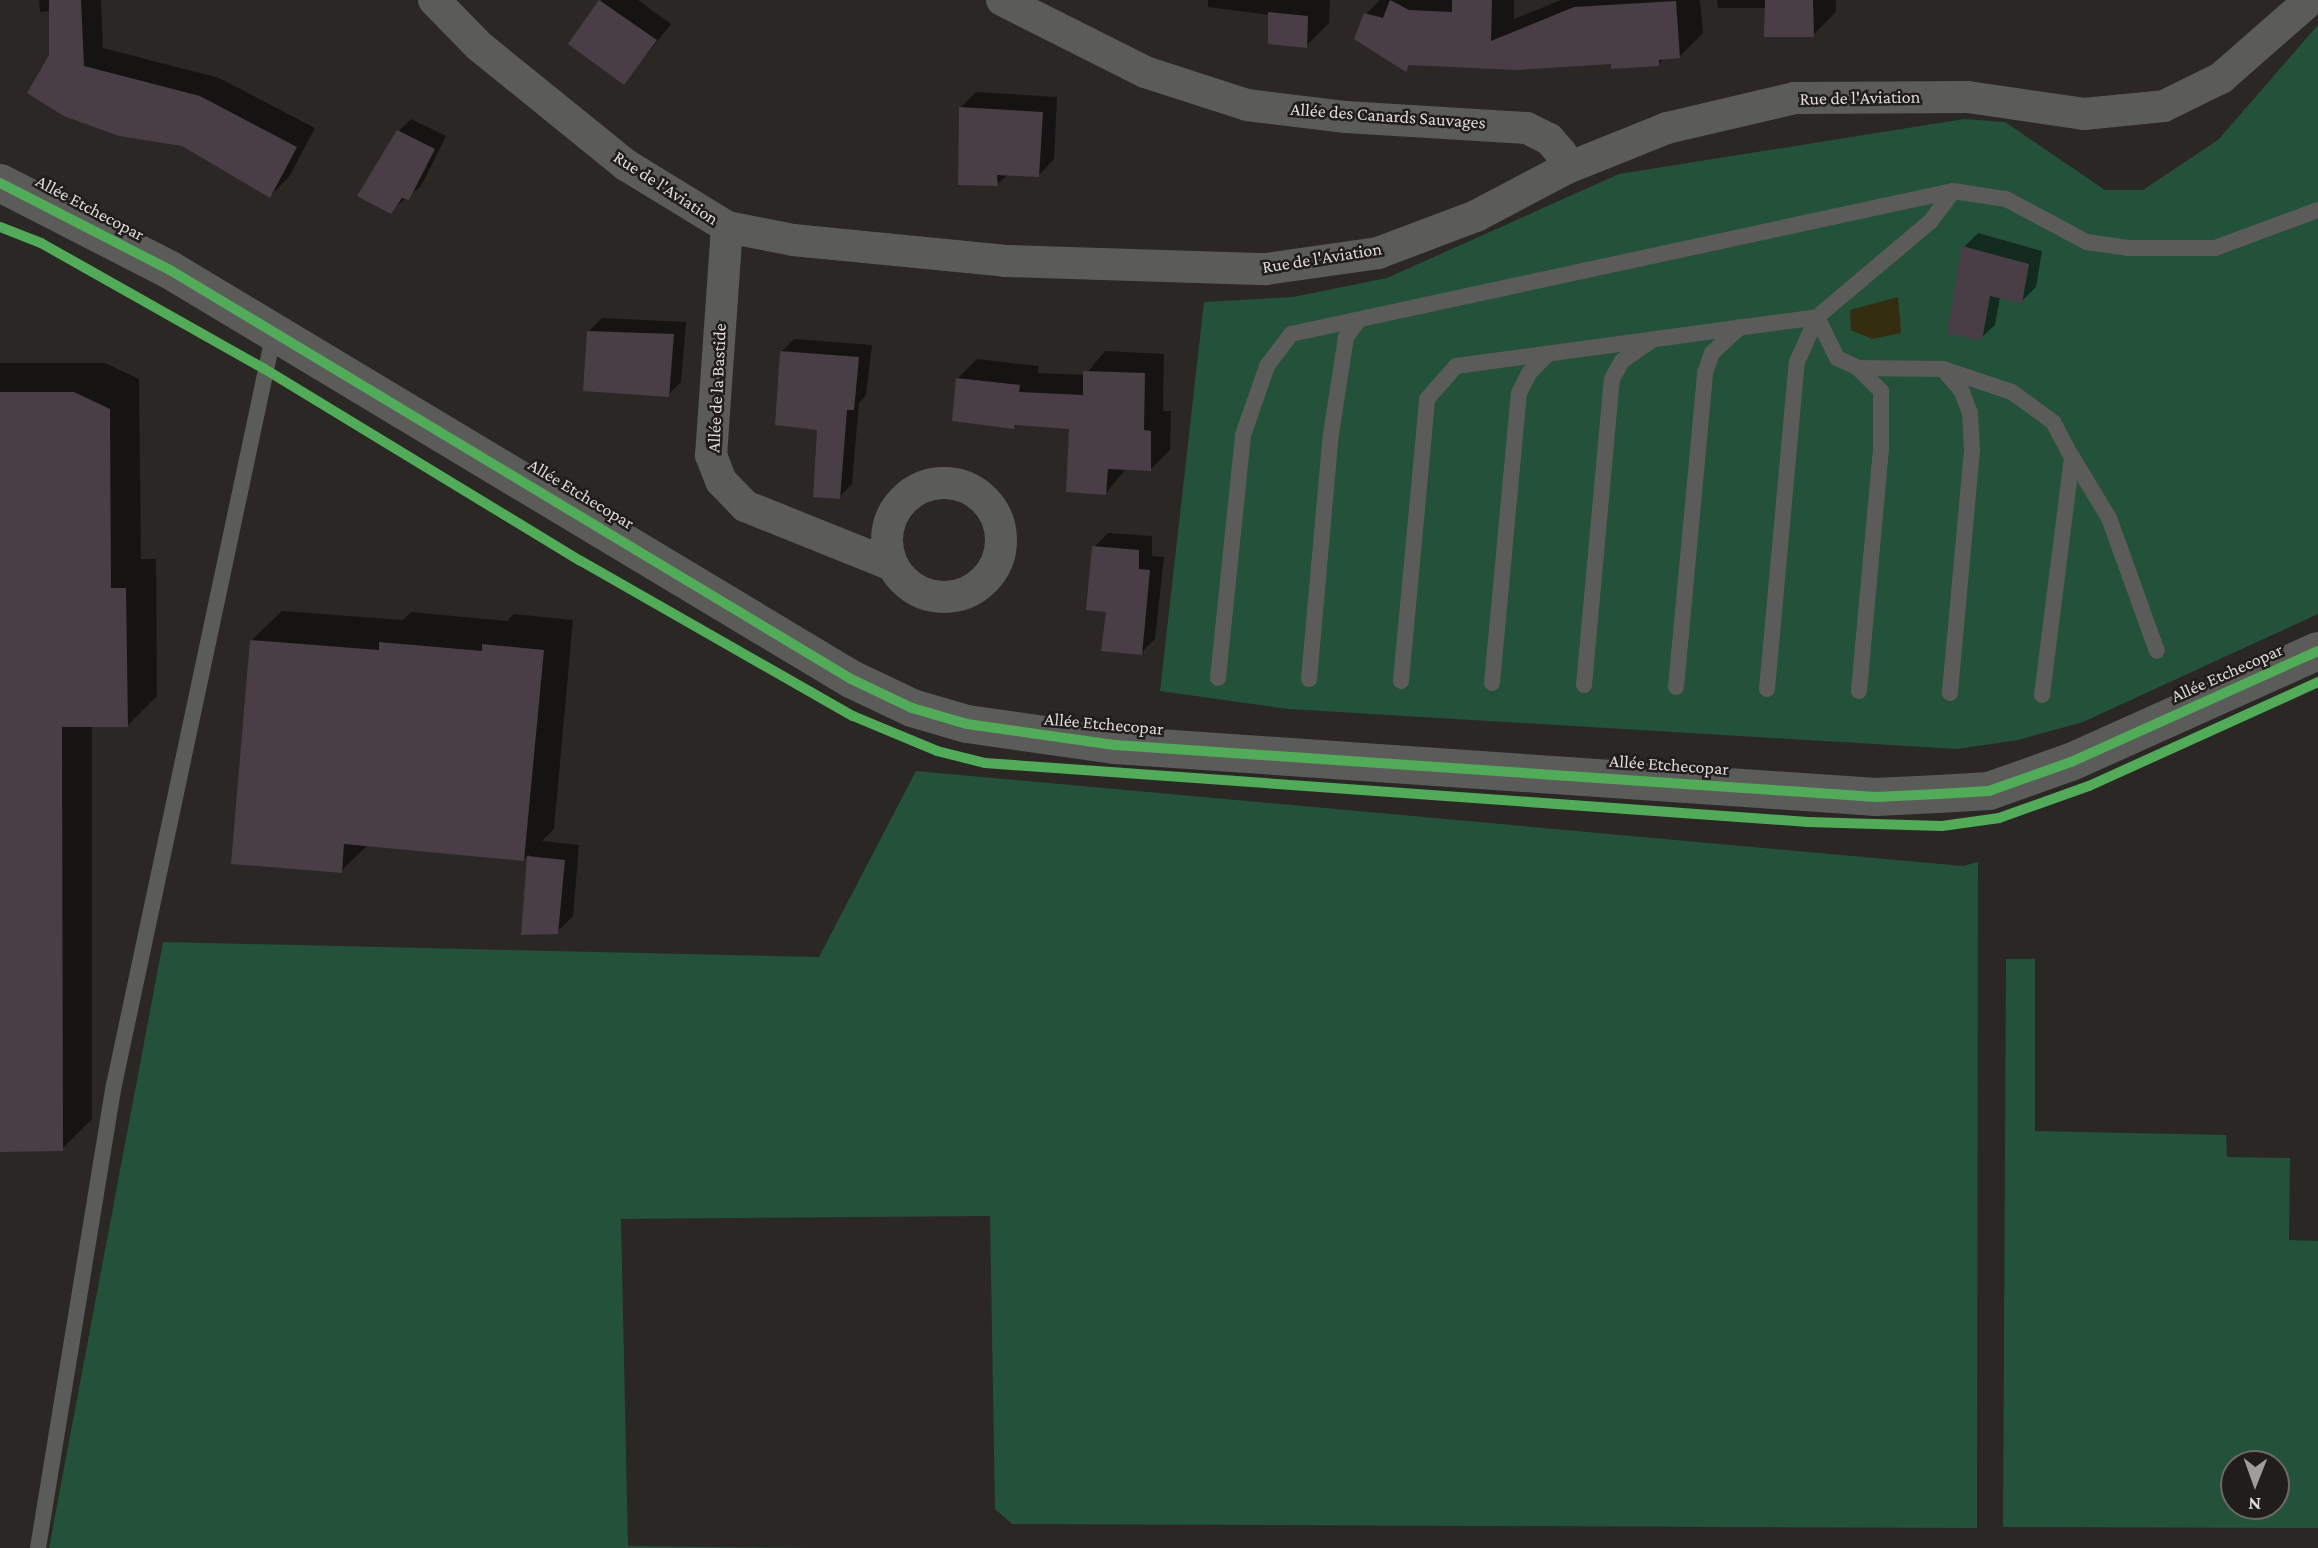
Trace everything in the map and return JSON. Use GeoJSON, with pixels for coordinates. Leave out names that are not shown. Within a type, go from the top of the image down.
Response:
{"type":"FeatureCollection","features":[{"type":"Feature","properties":{"kind":"street","name":"Rue de l'Aviation"},"geometry":{"type":"LineString","coordinates":[[433,0],[479,46],[625,165],[727,227],[793,240],[1006,261],[1266,269],[1378,253],[1476,216],[1565,169],[1667,128],[1796,98],[1968,97],[2084,114],[2164,106],[2221,78],[2310,0]]}},
{"type":"Feature","properties":{"kind":"street","name":"Allée des Canards Sauvages"},"geometry":{"type":"LineString","coordinates":[[1002,0],[1145,72],[1247,105],[1346,117],[1527,128],[1549,139],[1561,153],[1565,169]]}},
{"type":"Feature","properties":{"kind":"street","name":"Allée Etchecopar"},"geometry":{"type":"LineString","coordinates":[[0,183],[170,270],[851,679],[912,708],[1024,734],[1876,797],[1989,791],[2071,762],[2318,652]]}},
{"type":"Feature","properties":{"kind":"street","name":"Allée de la Bastide"},"geometry":{"type":"LineString","coordinates":[[727,227],[711,455],[721,481],[745,506],[892,565]]}},
{"type":"Feature","properties":{"kind":"lane"},"geometry":{"type":"LineString","coordinates":[[1767,689],[1797,362],[1817,317],[1930,222],[1953,191]]}},
{"type":"Feature","properties":{"kind":"lane"},"geometry":{"type":"LineString","coordinates":[[1218,678],[1243,435],[1267,366],[1291,334],[1953,191],[2006,199],[2087,242],[2127,248],[2215,248],[2318,210]]}},
{"type":"Feature","properties":{"kind":"lane"},"geometry":{"type":"LineString","coordinates":[[1401,681],[1427,399],[1456,366],[1817,317]]}},
{"type":"Feature","properties":{"kind":"lane"},"geometry":{"type":"LineString","coordinates":[[1817,317],[1837,358],[1858,368],[1881,391],[1881,449],[1859,691]]}},
{"type":"Feature","properties":{"kind":"lane"},"geometry":{"type":"LineString","coordinates":[[1309,679],[1331,434],[1346,337],[1359,320]]}},
{"type":"Feature","properties":{"kind":"lane"},"geometry":{"type":"LineString","coordinates":[[1675,687],[1705,373],[1712,353],[1740,327]]}},
{"type":"Feature","properties":{"kind":"lane"},"geometry":{"type":"LineString","coordinates":[[38,1548],[114,1085],[274,332]]}},
{"type":"Feature","properties":{"kind":"lane"},"geometry":{"type":"LineString","coordinates":[[1584,685],[1612,379],[1622,361],[1655,338]]}},
{"type":"Feature","properties":{"kind":"lane"},"geometry":{"type":"LineString","coordinates":[[1492,683],[1519,393],[1530,373],[1549,353]]}},
{"type":"Feature","properties":{"kind":"lane"},"geometry":{"type":"LineString","coordinates":[[1858,368],[1943,369],[2012,392],[2036,406],[2053,422],[2109,518],[2157,651]]}},
{"type":"Feature","properties":{"kind":"lane"},"geometry":{"type":"LineString","coordinates":[[1943,369],[1962,392],[1970,413],[1972,450],[1950,693]]}},
{"type":"Feature","properties":{"kind":"lane"},"geometry":{"type":"LineString","coordinates":[[2042,695],[2071,457]]}},
{"type":"Feature","properties":{"kind":"green space"},"geometry":{"type":"Polygon","coordinates":[[[2318,25],[2318,614],[2083,722],[2018,740],[1957,749],[1288,709],[1160,691],[1204,302],[1293,297],[1387,278],[1619,174],[1964,119],[2005,122],[2105,190],[2143,190],[2218,140],[2318,25]]]}},
{"type":"Feature","properties":{"kind":"green space"},"geometry":{"type":"Polygon","coordinates":[[[916,771],[1963,866],[1978,862],[1977,1528],[1012,1524],[995,1509],[990,1216],[621,1219],[628,1546],[820,1548],[49,1548],[163,942],[819,957],[916,771]]]}},
{"type":"Feature","properties":{"kind":"green space"},"geometry":{"type":"Polygon","coordinates":[[[2006,959],[2035,959],[2035,1131],[2226,1135],[2227,1157],[2290,1158],[2289,1240],[2318,1241],[2318,1528],[2003,1527],[2006,959]]]}},
{"type":"Feature","properties":{"kind":"sand"},"geometry":{"type":"Polygon","coordinates":[[[1898,297],[1901,333],[1872,339],[1851,330],[1850,310],[1898,297]]]}},
{"type":"Feature","properties":{"kind":"building"},"geometry":{"type":"Polygon","coordinates":[[[49,0],[81,0],[84,66],[200,96],[297,147],[270,198],[182,146],[119,136],[64,116],[27,93],[49,55],[49,0]]]}},
{"type":"Feature","properties":{"kind":"building"},"geometry":{"type":"Polygon","coordinates":[[[599,0],[657,40],[624,85],[568,44],[599,0]]]}},
{"type":"Feature","properties":{"kind":"building"},"geometry":{"type":"Polygon","coordinates":[[[1390,0],[1409,10],[1452,12],[1452,0],[1492,0],[1491,41],[1574,7],[1676,1],[1680,58],[1659,60],[1659,66],[1611,69],[1611,64],[1517,70],[1409,65],[1406,72],[1354,39],[1364,13],[1383,18],[1390,0]]]}},
{"type":"Feature","properties":{"kind":"building"},"geometry":{"type":"Polygon","coordinates":[[[1765,0],[1813,0],[1814,37],[1764,37],[1765,0]]]}},
{"type":"Feature","properties":{"kind":"building"},"geometry":{"type":"Polygon","coordinates":[[[1268,12],[1308,16],[1307,48],[1268,44],[1268,12]]]}},
{"type":"Feature","properties":{"kind":"building"},"geometry":{"type":"Polygon","coordinates":[[[959,107],[1043,112],[1039,177],[997,175],[998,186],[958,185],[959,107]]]}},
{"type":"Feature","properties":{"kind":"building"},"geometry":{"type":"Polygon","coordinates":[[[397,130],[435,149],[409,200],[402,198],[391,214],[357,196],[397,130]]]}},
{"type":"Feature","properties":{"kind":"building"},"geometry":{"type":"Polygon","coordinates":[[[1962,246],[2029,264],[2022,303],[1990,296],[1982,340],[1947,334],[1962,246]]]}},
{"type":"Feature","properties":{"kind":"building"},"geometry":{"type":"Polygon","coordinates":[[[587,331],[674,334],[669,397],[583,391],[587,331]]]}},
{"type":"Feature","properties":{"kind":"building"},"geometry":{"type":"Polygon","coordinates":[[[780,351],[859,357],[854,410],[847,410],[840,499],[813,497],[817,430],[775,425],[780,351]]]}},
{"type":"Feature","properties":{"kind":"building"},"geometry":{"type":"Polygon","coordinates":[[[1083,371],[1145,373],[1144,430],[1151,431],[1151,471],[1108,469],[1106,495],[1066,492],[1069,429],[1015,425],[1014,429],[952,421],[956,378],[1020,385],[1019,392],[1083,395],[1083,371]]]}},
{"type":"Feature","properties":{"kind":"building"},"geometry":{"type":"Polygon","coordinates":[[[0,392],[74,392],[110,409],[111,588],[126,588],[128,727],[62,727],[63,1151],[0,1152],[0,392]]]}},
{"type":"Feature","properties":{"kind":"building"},"geometry":{"type":"Polygon","coordinates":[[[1092,546],[1139,550],[1139,569],[1150,570],[1142,655],[1101,651],[1106,612],[1086,610],[1092,546]]]}},
{"type":"Feature","properties":{"kind":"building"},"geometry":{"type":"Polygon","coordinates":[[[250,640],[379,650],[379,642],[482,651],[482,644],[544,650],[524,861],[344,844],[342,873],[231,864],[250,640]]]}},
{"type":"Feature","properties":{"kind":"building"},"geometry":{"type":"Polygon","coordinates":[[[527,856],[565,860],[558,934],[521,935],[527,856]]]}},
{"type":"Feature","properties":{"kind":"cycle path"},"geometry":{"type":"LineString","coordinates":[[0,183],[170,270],[851,679],[912,708],[967,724],[1115,745],[1876,797],[1938,794],[1989,791],[2071,762],[2318,651]]}},
{"type":"Feature","properties":{"kind":"cycle path"},"geometry":{"type":"LineString","coordinates":[[0,227],[41,243],[263,368],[581,561],[853,716],[937,751],[985,763],[1808,822],[1942,826],[1999,818],[2089,786],[2318,682]]}}]}
